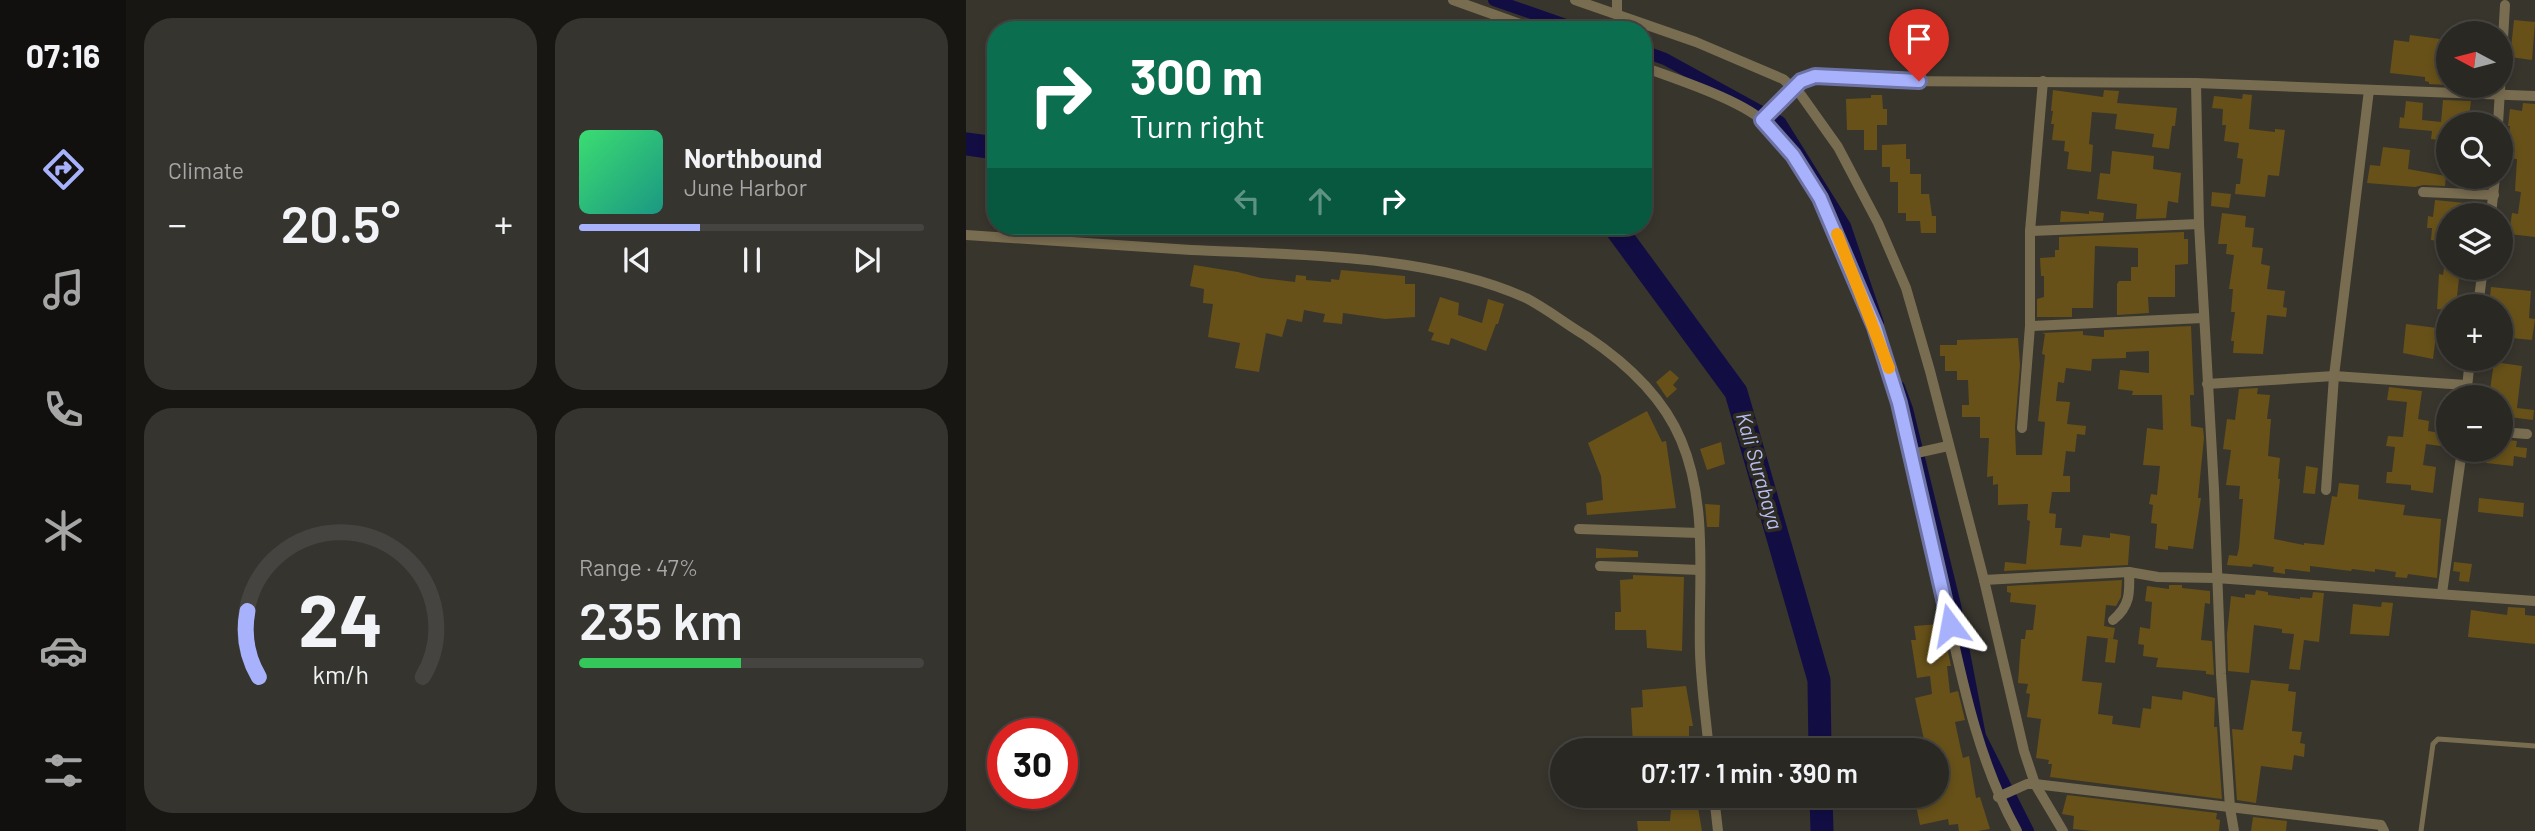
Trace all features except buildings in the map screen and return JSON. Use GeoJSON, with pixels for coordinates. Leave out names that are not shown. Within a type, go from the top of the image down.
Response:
{"type":"FeatureCollection","features":[{"type":"Feature","properties":{"kind":"street"},"geometry":{"type":"LineString","coordinates":[[1453,0],[1512,21]]}},
{"type":"Feature","properties":{"kind":"street"},"geometry":{"type":"LineString","coordinates":[[1575,0],[1637,21]]}},
{"type":"Feature","properties":{"kind":"street"},"geometry":{"type":"LineString","coordinates":[[1617,0],[1617,14]]}},
{"type":"Feature","properties":{"kind":"street"},"geometry":{"type":"LineString","coordinates":[[2504,21],[2505,5]]}},
{"type":"Feature","properties":{"kind":"street"},"geometry":{"type":"LineString","coordinates":[[1652,26],[1783,79],[1795,89],[1838,146],[1878,223],[1900,270],[1930,370],[1946,447],[1984,580],[2031,784],[2063,831]]}},
{"type":"Feature","properties":{"kind":"street"},"geometry":{"type":"LineString","coordinates":[[1652,70],[1682,81],[1764,119],[1793,155],[1830,216],[1882,348],[1914,454],[1970,709],[2000,796],[2017,831]]}},
{"type":"Feature","properties":{"kind":"street"},"geometry":{"type":"LineString","coordinates":[[1764,119],[1807,78],[1824,74],[1894,81],[2196,83],[2436,93]]}},
{"type":"Feature","properties":{"kind":"street"},"geometry":{"type":"LineString","coordinates":[[2022,428],[2029,326],[2030,231],[2043,81]]}},
{"type":"Feature","properties":{"kind":"street"},"geometry":{"type":"LineString","coordinates":[[2196,83],[2199,224],[2216,578],[2230,808],[2234,831]]}},
{"type":"Feature","properties":{"kind":"street"},"geometry":{"type":"LineString","coordinates":[[2326,490],[2334,376],[2369,90]]}},
{"type":"Feature","properties":{"kind":"street"},"geometry":{"type":"LineString","coordinates":[[2513,96],[2535,96]]}},
{"type":"Feature","properties":{"kind":"street"},"geometry":{"type":"LineString","coordinates":[[2493,203],[2494,189]]}},
{"type":"Feature","properties":{"kind":"street"},"geometry":{"type":"LineString","coordinates":[[2423,192],[2494,195]]}},
{"type":"Feature","properties":{"kind":"street"},"geometry":{"type":"LineString","coordinates":[[2030,231],[2199,224]]}},
{"type":"Feature","properties":{"kind":"street"},"geometry":{"type":"LineString","coordinates":[[966,235],[1352,258],[1438,271],[1515,294],[1543,307],[1602,346],[1625,364],[1651,394],[1674,427],[1685,452],[1694,490],[1699,533],[1700,654],[1708,738]]}},
{"type":"Feature","properties":{"kind":"street"},"geometry":{"type":"LineString","coordinates":[[2029,326],[2203,318]]}},
{"type":"Feature","properties":{"kind":"street"},"geometry":{"type":"LineString","coordinates":[[2207,384],[2334,376],[2466,385],[2468,371]]}},
{"type":"Feature","properties":{"kind":"street"},"geometry":{"type":"LineString","coordinates":[[2513,433],[2527,434]]}},
{"type":"Feature","properties":{"kind":"street"},"geometry":{"type":"LineString","coordinates":[[1914,454],[1946,447]]}},
{"type":"Feature","properties":{"kind":"street"},"geometry":{"type":"LineString","coordinates":[[2442,593],[2460,462]]}},
{"type":"Feature","properties":{"kind":"street"},"geometry":{"type":"LineString","coordinates":[[1579,529],[1699,533]]}},
{"type":"Feature","properties":{"kind":"street"},"geometry":{"type":"LineString","coordinates":[[1600,566],[1700,570]]}},
{"type":"Feature","properties":{"kind":"street"},"geometry":{"type":"LineString","coordinates":[[1984,580],[2129,572],[2158,577],[2216,578],[2535,601]]}},
{"type":"Feature","properties":{"kind":"street"},"geometry":{"type":"LineString","coordinates":[[2113,620],[2128,605],[2129,572]]}},
{"type":"Feature","properties":{"kind":"street"},"geometry":{"type":"LineString","coordinates":[[2000,796],[2031,784],[2381,825],[2384,831]]}},
{"type":"Feature","properties":{"kind":"street"},"geometry":{"type":"LineString","coordinates":[[1715,808],[1718,831]]}},
{"type":"Feature","properties":{"kind":"lane"},"geometry":{"type":"LineString","coordinates":[[2421,831],[2433,744],[2438,739],[2535,746]]}},
{"type":"Feature","properties":{"kind":"waterway"},"geometry":{"type":"LineString","coordinates":[[1494,0],[1554,21]]}},
{"type":"Feature","properties":{"kind":"waterway"},"geometry":{"type":"LineString","coordinates":[[1652,54],[1780,122],[1845,226],[1878,323]]}},
{"type":"Feature","properties":{"kind":"waterway","name":"Kali Surabaya"},"geometry":{"type":"LineString","coordinates":[[966,144],[987,147]]}},
{"type":"Feature","properties":{"kind":"waterway","name":"Kali Surabaya"},"geometry":{"type":"LineString","coordinates":[[1621,235],[1736,392],[1819,680],[1820,738]]}},
{"type":"Feature","properties":{"kind":"waterway"},"geometry":{"type":"LineString","coordinates":[[1899,387],[1907,409],[1955,605],[1980,736],[2028,831]]}},
{"type":"Feature","properties":{"kind":"waterway","name":"Kali Surabaya"},"geometry":{"type":"LineString","coordinates":[[1821,808],[1822,831]]}},
{"type":"Feature","properties":{"kind":"slow traffic"},"geometry":{"type":"LineString","coordinates":[[1837,234],[1889,368]]}},
{"type":"Feature","properties":{"kind":"route"},"geometry":{"type":"LineString","coordinates":[[1919,81],[1824,74],[1815,76],[1801,81],[1762,120],[1793,155],[1830,216],[1875,327],[1912,454],[1950,625]]}}]}
